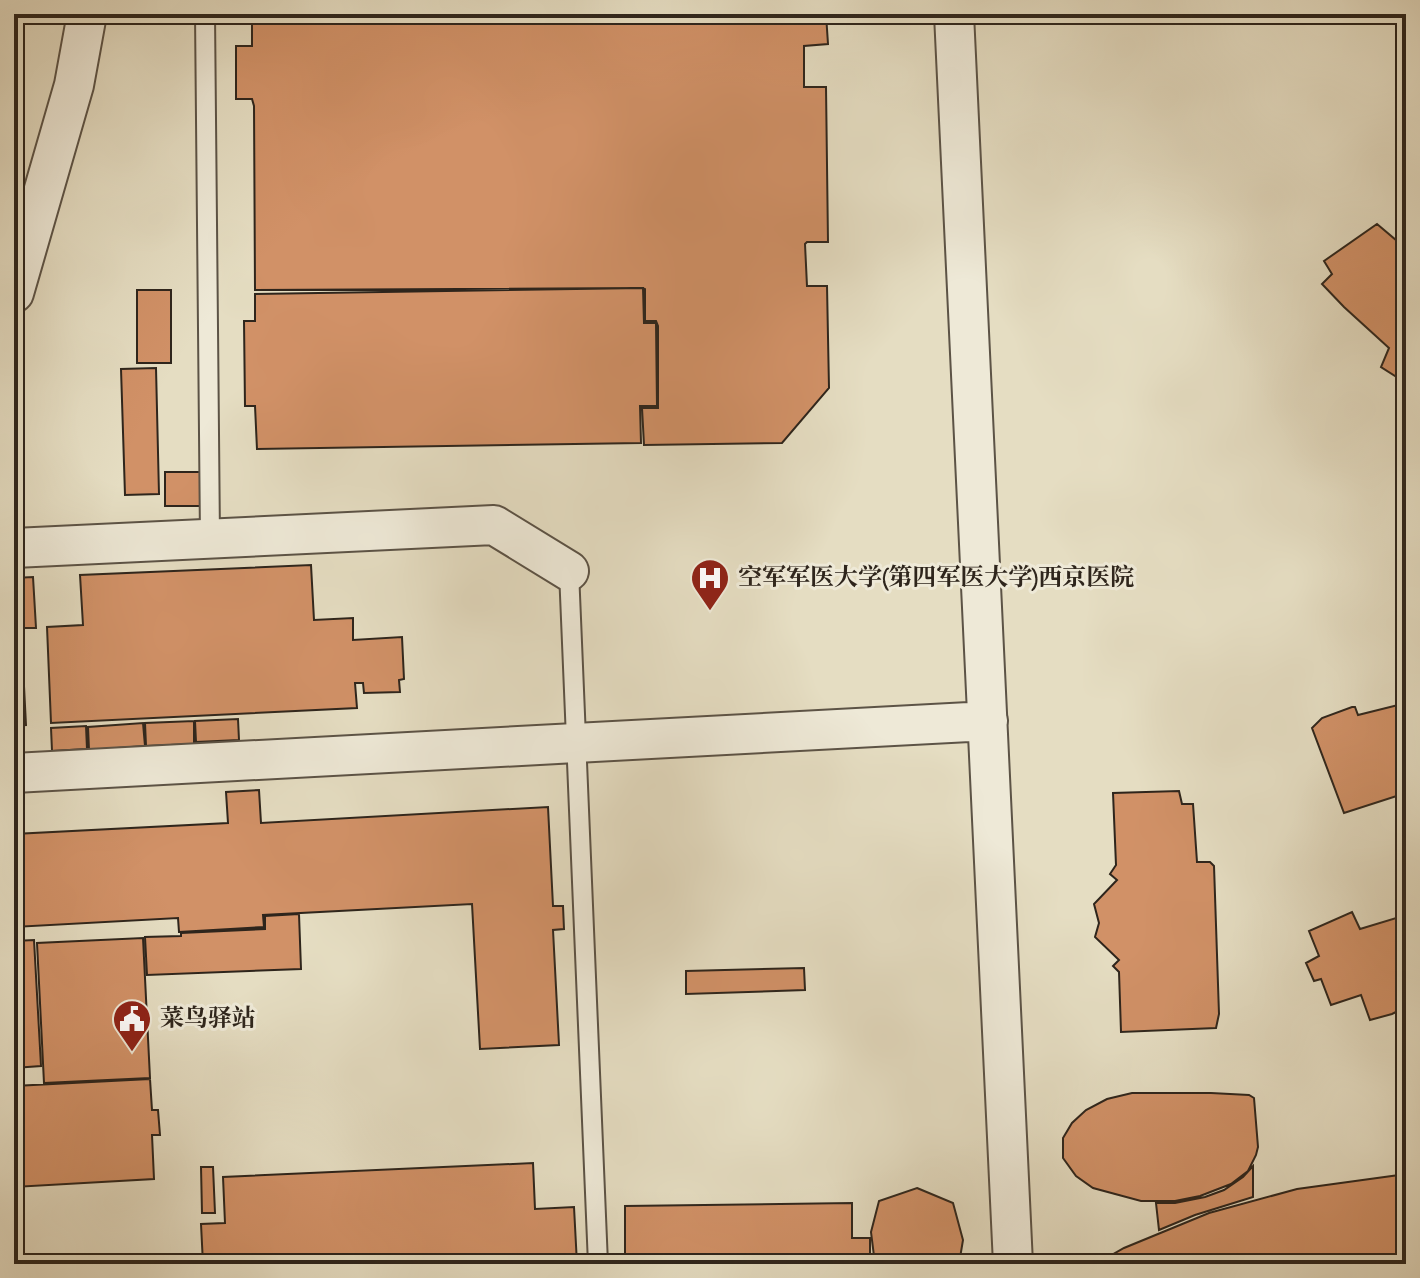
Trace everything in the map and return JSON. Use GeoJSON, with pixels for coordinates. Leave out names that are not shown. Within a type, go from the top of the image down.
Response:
{"type":"FeatureCollection","features":[{"type":"Feature","properties":{"kind":"street"},"geometry":{"type":"LineString","coordinates":[[14,293],[74,85],[87,14]]}},
{"type":"Feature","properties":{"kind":"street"},"geometry":{"type":"LineString","coordinates":[[954,14],[1013,1264]]}},
{"type":"Feature","properties":{"kind":"street"},"geometry":{"type":"LineString","coordinates":[[14,548],[494,525],[569,571]]}},
{"type":"Feature","properties":{"kind":"street"},"geometry":{"type":"LineString","coordinates":[[14,773],[988,721]]}},
{"type":"Feature","properties":{"kind":"lane"},"geometry":{"type":"LineString","coordinates":[[205,14],[210,538]]}},
{"type":"Feature","properties":{"kind":"lane"},"geometry":{"type":"LineString","coordinates":[[569,571],[598,1264]]}},
{"type":"Feature","properties":{"kind":"building"},"geometry":{"type":"Polygon","coordinates":[[[252,14],[826,14],[828,44],[804,46],[804,87],[826,87],[828,242],[805,244],[807,286],[827,286],[829,388],[782,443],[644,445],[642,408],[658,408],[658,326],[656,321],[645,321],[643,288],[255,290],[254,106],[252,99],[236,99],[236,46],[252,46],[252,14]]]}},
{"type":"Feature","properties":{"kind":"building"},"geometry":{"type":"Polygon","coordinates":[[[14,75],[19,75],[19,165],[14,165],[14,75]]]}},
{"type":"Feature","properties":{"kind":"building"},"geometry":{"type":"Polygon","coordinates":[[[1377,224],[1396,240],[1406,229],[1406,383],[1381,367],[1389,348],[1322,284],[1332,274],[1324,261],[1377,224]]]}},
{"type":"Feature","properties":{"kind":"building"},"geometry":{"type":"Polygon","coordinates":[[[643,288],[644,323],[656,323],[657,406],[640,406],[641,443],[257,449],[255,406],[245,406],[244,321],[255,321],[255,294],[643,288]]]}},
{"type":"Feature","properties":{"kind":"building"},"geometry":{"type":"Polygon","coordinates":[[[137,290],[171,290],[171,363],[137,363],[137,290]]]}},
{"type":"Feature","properties":{"kind":"building"},"geometry":{"type":"Polygon","coordinates":[[[156,368],[159,494],[125,495],[121,369],[156,368]]]}},
{"type":"Feature","properties":{"kind":"building"},"geometry":{"type":"Polygon","coordinates":[[[165,472],[200,472],[200,506],[165,506],[165,472]]]}},
{"type":"Feature","properties":{"kind":"building"},"geometry":{"type":"Polygon","coordinates":[[[311,565],[314,620],[353,618],[353,640],[402,637],[404,679],[399,680],[400,692],[364,693],[363,683],[355,683],[357,708],[51,723],[47,627],[83,625],[80,575],[311,565]]]}},
{"type":"Feature","properties":{"kind":"building"},"geometry":{"type":"Polygon","coordinates":[[[33,577],[36,628],[21,628],[26,725],[14,726],[14,578],[33,577]]]}},
{"type":"Feature","properties":{"kind":"building"},"geometry":{"type":"Polygon","coordinates":[[[1406,703],[1406,793],[1344,813],[1312,728],[1322,718],[1352,707],[1358,715],[1406,703]]]}},
{"type":"Feature","properties":{"kind":"building"},"geometry":{"type":"Polygon","coordinates":[[[238,719],[239,740],[196,742],[195,721],[238,719]]]}},
{"type":"Feature","properties":{"kind":"building"},"geometry":{"type":"Polygon","coordinates":[[[194,721],[194,744],[146,746],[145,723],[194,721]]]}},
{"type":"Feature","properties":{"kind":"building"},"geometry":{"type":"Polygon","coordinates":[[[143,723],[145,746],[89,750],[88,727],[143,723]]]}},
{"type":"Feature","properties":{"kind":"building"},"geometry":{"type":"Polygon","coordinates":[[[86,726],[87,749],[52,751],[51,728],[86,726]]]}},
{"type":"Feature","properties":{"kind":"building"},"geometry":{"type":"Polygon","coordinates":[[[259,790],[261,823],[548,807],[553,906],[563,906],[564,929],[553,930],[559,1045],[480,1049],[472,904],[263,915],[264,927],[179,932],[178,918],[14,927],[14,834],[228,823],[226,792],[259,790]]]}},
{"type":"Feature","properties":{"kind":"building"},"geometry":{"type":"Polygon","coordinates":[[[1179,791],[1182,804],[1193,804],[1197,862],[1210,862],[1214,866],[1219,1014],[1216,1028],[1121,1032],[1119,972],[1113,966],[1119,960],[1095,937],[1099,923],[1094,904],[1117,880],[1110,874],[1116,865],[1113,793],[1179,791]]]}},
{"type":"Feature","properties":{"kind":"building"},"geometry":{"type":"Polygon","coordinates":[[[1352,912],[1360,929],[1406,915],[1406,1007],[1392,1014],[1370,1020],[1361,995],[1331,1005],[1321,979],[1314,981],[1306,963],[1319,956],[1309,931],[1352,912]]]}},
{"type":"Feature","properties":{"kind":"building"},"geometry":{"type":"Polygon","coordinates":[[[299,914],[301,969],[147,975],[145,937],[265,929],[265,916],[299,914]]]}},
{"type":"Feature","properties":{"kind":"building"},"geometry":{"type":"Polygon","coordinates":[[[143,938],[150,1078],[44,1083],[37,943],[143,938]]]}},
{"type":"Feature","properties":{"kind":"building"},"geometry":{"type":"Polygon","coordinates":[[[34,940],[41,1066],[14,1068],[14,941],[34,940]]]}},
{"type":"Feature","properties":{"kind":"building"},"geometry":{"type":"Polygon","coordinates":[[[804,968],[805,990],[686,994],[686,971],[804,968]]]}},
{"type":"Feature","properties":{"kind":"building"},"geometry":{"type":"Polygon","coordinates":[[[150,1079],[152,1110],[158,1110],[160,1135],[152,1135],[154,1179],[14,1187],[14,1086],[150,1079]]]}},
{"type":"Feature","properties":{"kind":"building"},"geometry":{"type":"Polygon","coordinates":[[[1132,1093],[1211,1093],[1249,1095],[1254,1098],[1258,1147],[1248,1171],[1231,1184],[1200,1196],[1175,1201],[1141,1201],[1093,1188],[1076,1176],[1063,1158],[1063,1138],[1072,1123],[1086,1110],[1107,1099],[1132,1093]]]}},
{"type":"Feature","properties":{"kind":"building"},"geometry":{"type":"Polygon","coordinates":[[[533,1163],[535,1209],[574,1207],[577,1264],[203,1264],[201,1224],[225,1223],[223,1177],[533,1163]]]}},
{"type":"Feature","properties":{"kind":"building"},"geometry":{"type":"Polygon","coordinates":[[[1253,1166],[1253,1197],[1159,1230],[1156,1203],[1175,1203],[1224,1190],[1253,1166]]]}},
{"type":"Feature","properties":{"kind":"building"},"geometry":{"type":"Polygon","coordinates":[[[201,1167],[213,1167],[215,1213],[202,1213],[201,1167]]]}},
{"type":"Feature","properties":{"kind":"building"},"geometry":{"type":"Polygon","coordinates":[[[1406,1173],[1406,1264],[1096,1264],[1124,1248],[1209,1213],[1297,1189],[1406,1173]]]}},
{"type":"Feature","properties":{"kind":"building"},"geometry":{"type":"Polygon","coordinates":[[[917,1188],[953,1203],[963,1240],[959,1264],[875,1264],[871,1232],[879,1201],[917,1188]]]}},
{"type":"Feature","properties":{"kind":"building"},"geometry":{"type":"Polygon","coordinates":[[[852,1203],[852,1238],[870,1238],[870,1264],[625,1264],[625,1206],[852,1203]]]}},
{"type":"Feature","properties":{"kind":"building"},"geometry":{"type":"Polygon","coordinates":[[[129,1262],[129,1264],[14,1264],[129,1262]]]}},
{"type":"Feature","properties":{"kind":"place","name":"空军军医大学(第四军医大学)西京医院"},"geometry":{"type":"Point","coordinates":[710,612]}},
{"type":"Feature","properties":{"kind":"place","name":"菜鸟驿站"},"geometry":{"type":"Point","coordinates":[132,1053]}}]}
